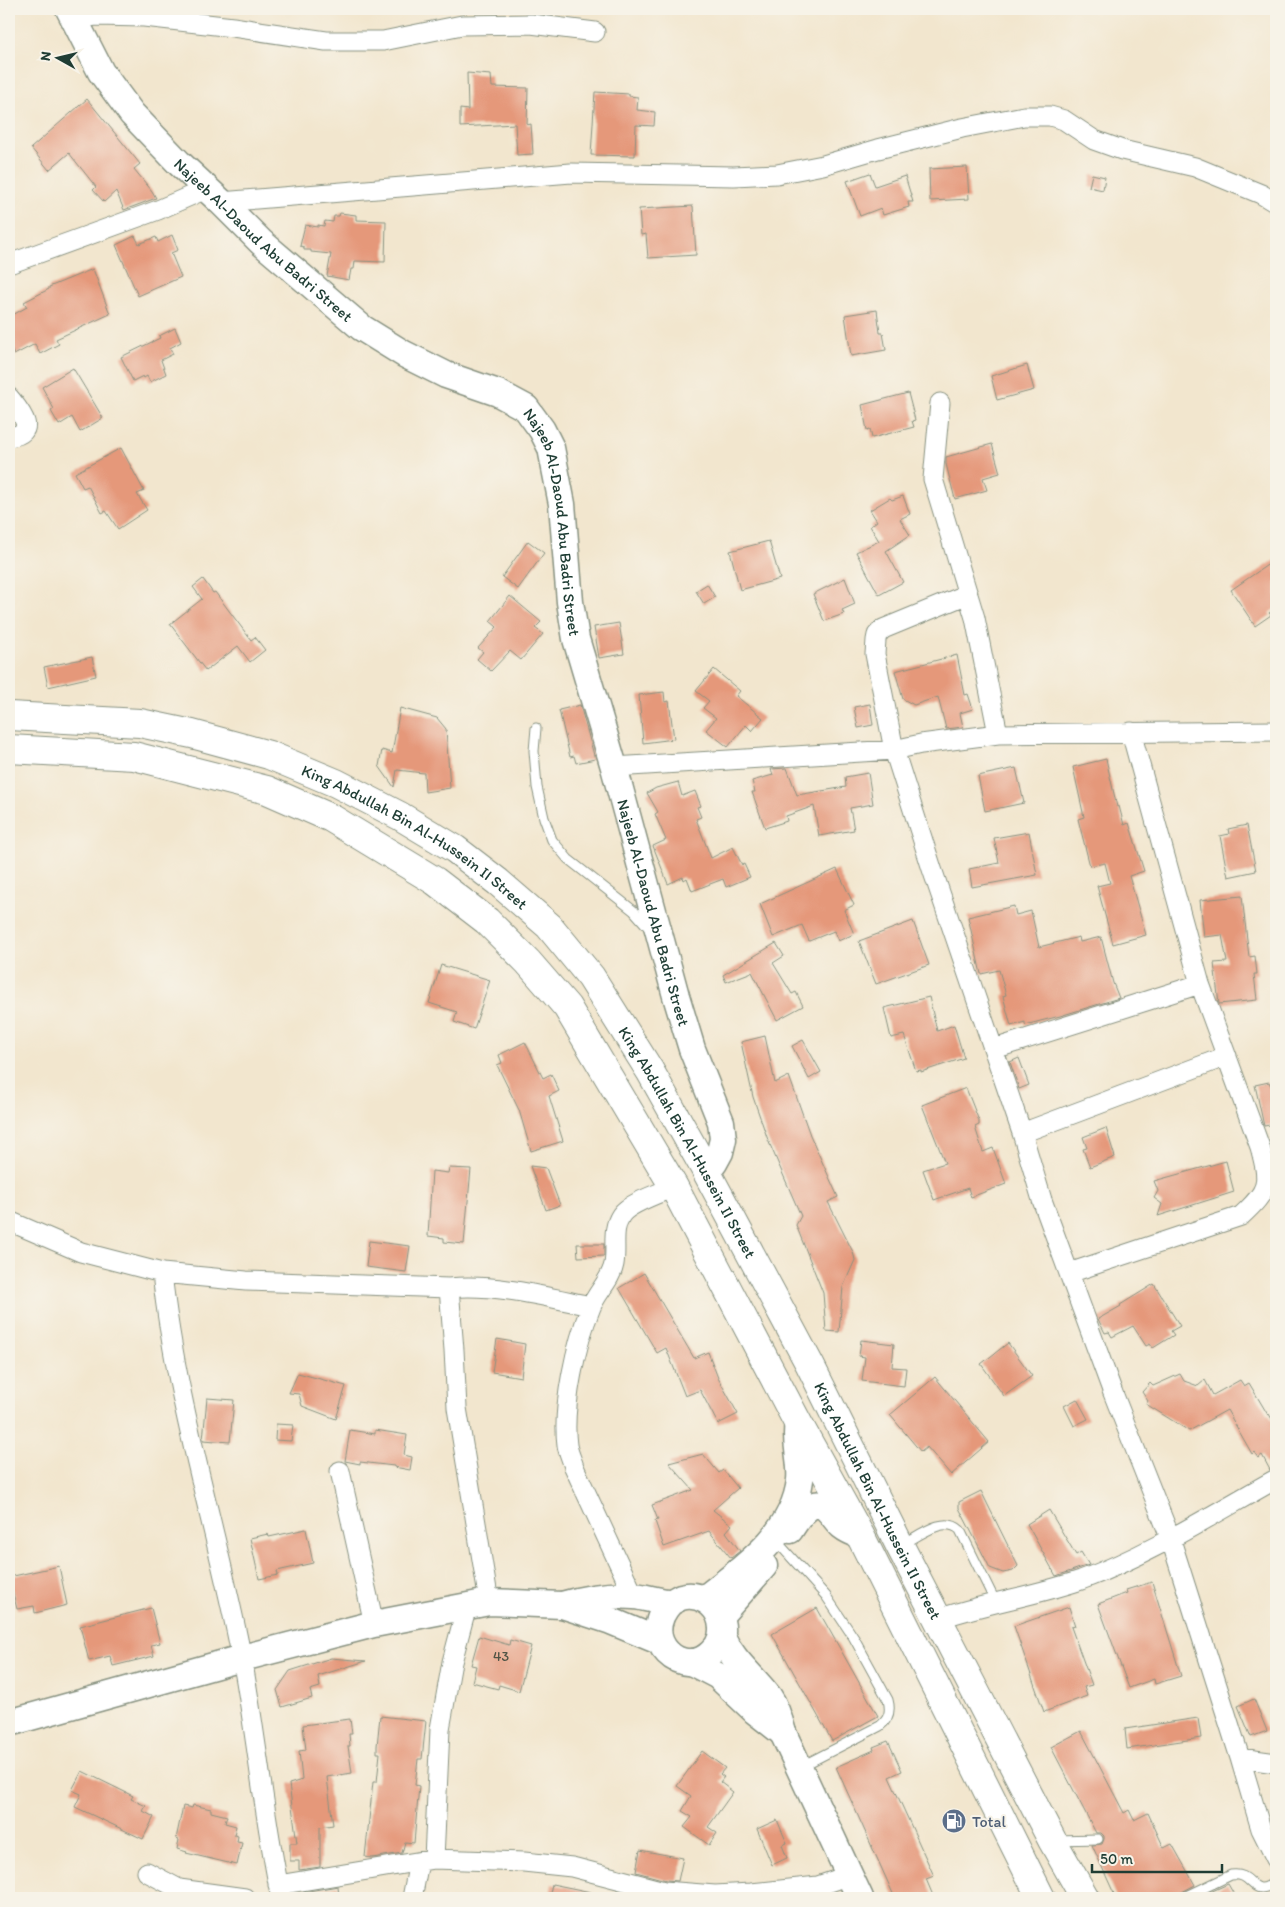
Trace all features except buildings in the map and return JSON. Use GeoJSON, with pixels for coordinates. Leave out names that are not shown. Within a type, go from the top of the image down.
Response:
{"type":"FeatureCollection","features":[{"type":"Feature","properties":{"kind":"highway","name":"King Abdullah Bin Al-Hussein II Street"},"geometry":{"type":"LineString","coordinates":[[9,716],[140,723],[192,734],[268,756],[336,783],[400,816],[455,849],[498,882],[549,926],[591,977],[650,1071],[810,1365],[900,1546],[1052,1840],[1085,1898]]}},
{"type":"Feature","properties":{"kind":"highway","name":"King Abdullah Bin Al-Hussein II Street"},"geometry":{"type":"LineString","coordinates":[[9,749],[134,756],[267,790],[331,818],[435,881],[487,921],[528,962],[567,1007],[674,1187],[798,1423],[860,1535],[958,1730],[969,1757],[1041,1898]]}},
{"type":"Feature","properties":{"kind":"highway"},"geometry":{"type":"LineString","coordinates":[[958,1730],[966,1733],[983,1730],[988,1716]]}},
{"type":"Feature","properties":{"kind":"street"},"geometry":{"type":"LineString","coordinates":[[72,14],[144,17],[233,27],[326,41],[383,40],[462,25],[531,24],[595,32]]}},
{"type":"Feature","properties":{"kind":"street","name":"Najeeb Al-Daoud Abu Badri Street"},"geometry":{"type":"LineString","coordinates":[[72,14],[101,72],[118,96],[154,138],[261,242],[362,328],[404,354],[446,375],[498,393],[526,408],[542,430],[551,448],[562,504],[570,602],[576,639],[614,767],[692,1049],[721,1122],[724,1139],[720,1152],[714,1163],[704,1169]]}},
{"type":"Feature","properties":{"kind":"street"},"geometry":{"type":"LineString","coordinates":[[9,264],[158,210],[214,195],[571,174],[734,176],[777,174],[823,166],[878,149],[962,128],[1024,116],[1050,116],[1064,120],[1094,140],[1122,150],[1195,167],[1262,194],[1276,203]]}},
{"type":"Feature","properties":{"kind":"street"},"geometry":{"type":"LineString","coordinates":[[9,397],[24,415],[26,425],[18,436],[9,437]]}},
{"type":"Feature","properties":{"kind":"street"},"geometry":{"type":"LineString","coordinates":[[940,403],[933,479],[979,637],[998,734]]}},
{"type":"Feature","properties":{"kind":"street"},"geometry":{"type":"LineString","coordinates":[[968,594],[883,629],[877,635],[875,654],[894,750],[932,869],[1022,1133],[1042,1200],[1113,1393],[1170,1538],[1261,1829],[1276,1859]]}},
{"type":"Feature","properties":{"kind":"street"},"geometry":{"type":"LineString","coordinates":[[614,767],[894,750],[921,744],[998,734],[1276,731]]}},
{"type":"Feature","properties":{"kind":"street"},"geometry":{"type":"LineString","coordinates":[[1069,1273],[1241,1216],[1259,1200],[1266,1184],[1265,1167],[1200,984],[1131,732]]}},
{"type":"Feature","properties":{"kind":"street"},"geometry":{"type":"LineString","coordinates":[[994,1049],[1200,984]]}},
{"type":"Feature","properties":{"kind":"street"},"geometry":{"type":"LineString","coordinates":[[1022,1133],[1227,1056]]}},
{"type":"Feature","properties":{"kind":"street"},"geometry":{"type":"LineString","coordinates":[[634,1596],[574,1467],[567,1446],[566,1423],[576,1347],[591,1306],[612,1269],[616,1226],[620,1216],[627,1208],[674,1187]]}},
{"type":"Feature","properties":{"kind":"street"},"geometry":{"type":"LineString","coordinates":[[9,1221],[82,1252],[162,1273],[246,1281],[490,1288],[591,1306]]}},
{"type":"Feature","properties":{"kind":"street"},"geometry":{"type":"LineString","coordinates":[[162,1273],[167,1322],[187,1421],[242,1658],[280,1892],[427,1860],[524,1862],[572,1867],[662,1895],[751,1893],[818,1886],[850,1875]]}},
{"type":"Feature","properties":{"kind":"street"},"geometry":{"type":"LineString","coordinates":[[412,1898],[427,1860],[444,1700],[478,1604],[457,1408],[449,1288]]}},
{"type":"Feature","properties":{"kind":"street"},"geometry":{"type":"LineString","coordinates":[[715,1617],[755,1577],[776,1542],[795,1502],[800,1482],[796,1440],[798,1423]]}},
{"type":"Feature","properties":{"kind":"street"},"geometry":{"type":"LineString","coordinates":[[340,1471],[374,1624]]}},
{"type":"Feature","properties":{"kind":"street"},"geometry":{"type":"LineString","coordinates":[[938,1619],[1101,1572],[1134,1558],[1276,1479]]}},
{"type":"Feature","properties":{"kind":"street"},"geometry":{"type":"LineString","coordinates":[[776,1542],[805,1510],[817,1504],[824,1506],[842,1525],[860,1535]]}},
{"type":"Feature","properties":{"kind":"street"},"geometry":{"type":"LineString","coordinates":[[562,1605],[585,1598],[609,1595],[634,1596],[670,1603]]}},
{"type":"Feature","properties":{"kind":"street"},"geometry":{"type":"LineString","coordinates":[[715,1617],[718,1647],[701,1660],[681,1661],[672,1657],[664,1650],[659,1641],[657,1631],[658,1620],[670,1603],[680,1597],[692,1596],[715,1617],[735,1660],[770,1698],[778,1715],[783,1733],[860,1898]]}},
{"type":"Feature","properties":{"kind":"street"},"geometry":{"type":"LineString","coordinates":[[9,1723],[242,1658],[374,1624],[478,1604],[562,1605],[611,1621],[659,1641]]}},
{"type":"Feature","properties":{"kind":"street"},"geometry":{"type":"LineString","coordinates":[[691,1662],[718,1676],[755,1711],[783,1733]]}},
{"type":"Feature","properties":{"kind":"street"},"geometry":{"type":"LineString","coordinates":[[1240,1758],[1276,1763]]}},
{"type":"Feature","properties":{"kind":"street"},"geometry":{"type":"LineString","coordinates":[[147,1872],[179,1889],[245,1898]]}},
{"type":"Feature","properties":{"kind":"lane"},"geometry":{"type":"LineString","coordinates":[[536,728],[534,750],[538,787],[544,818],[552,840],[568,859],[634,911],[663,946]]}},
{"type":"Feature","properties":{"kind":"lane"},"geometry":{"type":"LineString","coordinates":[[900,1546],[941,1525],[952,1524],[960,1530],[996,1603]]}},
{"type":"Feature","properties":{"kind":"lane"},"geometry":{"type":"LineString","coordinates":[[776,1542],[826,1596],[849,1631],[888,1700],[890,1708],[888,1718],[880,1726],[799,1767]]}},
{"type":"Feature","properties":{"kind":"lane"},"geometry":{"type":"LineString","coordinates":[[1052,1840],[1098,1839]]}},
{"type":"Feature","properties":{"kind":"lane"},"geometry":{"type":"LineString","coordinates":[[1183,1898],[1231,1875],[1246,1876],[1254,1886],[1262,1889],[1269,1887],[1276,1881]]}},
{"type":"Feature","properties":{"kind":"place","name":"Total"},"geometry":{"type":"Point","coordinates":[954,1821]}}]}
